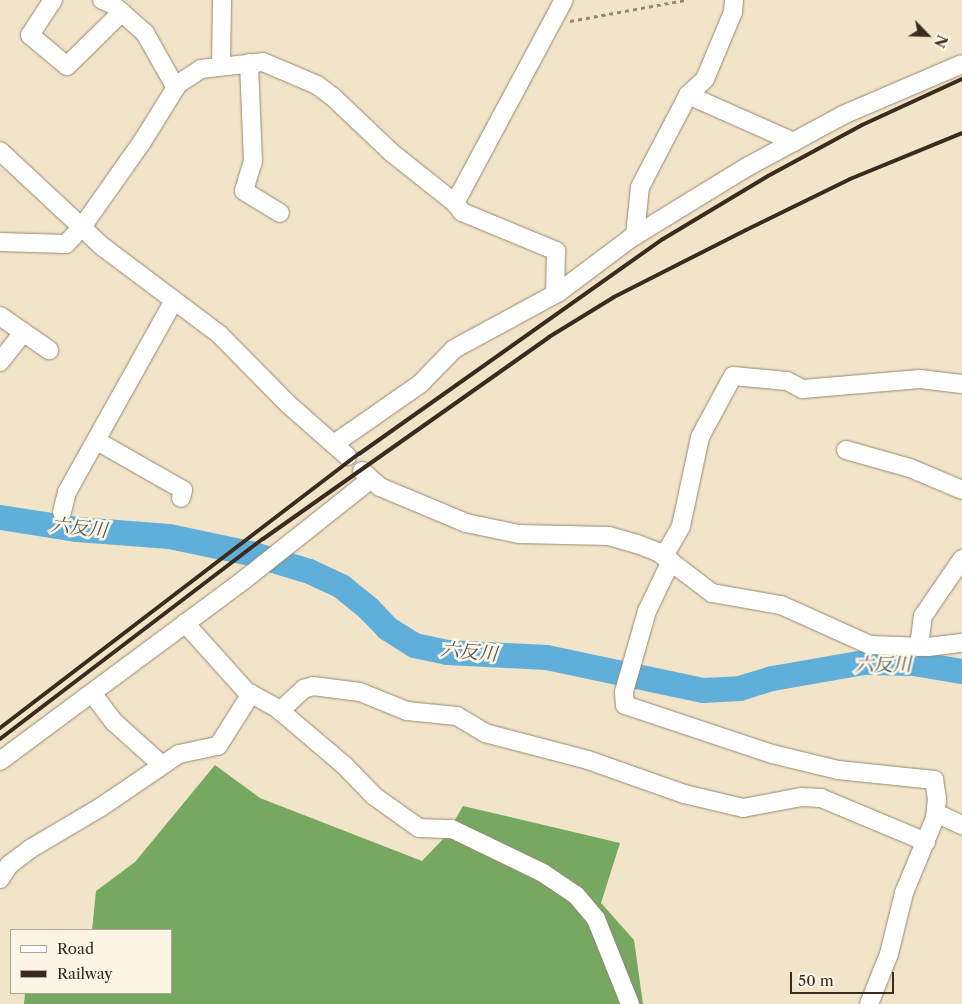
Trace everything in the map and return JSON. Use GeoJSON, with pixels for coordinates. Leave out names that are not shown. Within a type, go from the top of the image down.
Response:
{"type":"FeatureCollection","features":[{"type":"Feature","properties":{"kind":"street"},"geometry":{"type":"LineString","coordinates":[[53,0],[30,36],[67,66],[122,12]]}},
{"type":"Feature","properties":{"kind":"street"},"geometry":{"type":"LineString","coordinates":[[102,0],[122,12],[136,28],[145,33],[176,88]]}},
{"type":"Feature","properties":{"kind":"street"},"geometry":{"type":"LineString","coordinates":[[221,66],[222,0]]}},
{"type":"Feature","properties":{"kind":"street"},"geometry":{"type":"LineString","coordinates":[[635,236],[640,187],[688,95],[704,80],[733,12],[734,0]]}},
{"type":"Feature","properties":{"kind":"street"},"geometry":{"type":"LineString","coordinates":[[455,203],[560,8]]}},
{"type":"Feature","properties":{"kind":"street"},"geometry":{"type":"LineString","coordinates":[[0,242],[66,244],[82,228],[176,88],[189,74],[221,66],[263,62],[280,67],[316,85],[392,153],[455,203],[462,212],[481,222],[556,251],[555,294]]}},
{"type":"Feature","properties":{"kind":"street"},"geometry":{"type":"LineString","coordinates":[[249,63],[253,161],[244,191],[280,213]]}},
{"type":"Feature","properties":{"kind":"street"},"geometry":{"type":"LineString","coordinates":[[0,151],[82,228],[173,302],[220,335],[288,404],[340,450],[420,384],[454,348],[555,294],[635,236],[794,142],[843,115],[962,64]]}},
{"type":"Feature","properties":{"kind":"street"},"geometry":{"type":"LineString","coordinates":[[688,95],[794,142]]}},
{"type":"Feature","properties":{"kind":"street"},"geometry":{"type":"LineString","coordinates":[[62,512],[67,492],[173,302]]}},
{"type":"Feature","properties":{"kind":"street"},"geometry":{"type":"LineString","coordinates":[[0,316],[49,350]]}},
{"type":"Feature","properties":{"kind":"street"},"geometry":{"type":"LineString","coordinates":[[0,362],[23,333]]}},
{"type":"Feature","properties":{"kind":"street"},"geometry":{"type":"LineString","coordinates":[[869,1004],[890,954],[904,893],[936,813],[934,780],[838,770],[772,754],[624,705],[624,692],[647,611],[681,526],[700,437],[733,376],[787,381],[804,389],[920,379],[962,384]]}},
{"type":"Feature","properties":{"kind":"street"},"geometry":{"type":"LineString","coordinates":[[97,441],[184,490],[182,498]]}},
{"type":"Feature","properties":{"kind":"street"},"geometry":{"type":"LineString","coordinates":[[846,450],[910,468],[962,490]]}},
{"type":"Feature","properties":{"kind":"street"},"geometry":{"type":"LineString","coordinates":[[0,761],[245,579],[286,546],[366,475],[380,487],[466,523],[518,534],[609,536],[637,544],[667,559],[712,592],[781,605],[870,646],[919,647],[962,643]]}},
{"type":"Feature","properties":{"kind":"street"},"geometry":{"type":"LineString","coordinates":[[919,647],[923,616],[962,559]]}},
{"type":"Feature","properties":{"kind":"street"},"geometry":{"type":"LineString","coordinates":[[185,624],[252,694],[280,711],[344,765],[374,796],[419,828],[452,829],[460,832],[543,873],[576,895],[596,919],[630,1004]]}},
{"type":"Feature","properties":{"kind":"street"},"geometry":{"type":"LineString","coordinates":[[280,711],[304,689],[313,686],[360,692],[407,711],[456,716],[485,733],[588,760],[684,794],[743,808],[802,797],[821,798],[926,842]]}},
{"type":"Feature","properties":{"kind":"street"},"geometry":{"type":"LineString","coordinates":[[92,693],[114,722],[162,765]]}},
{"type":"Feature","properties":{"kind":"street"},"geometry":{"type":"LineString","coordinates":[[2,870],[30,849],[101,807],[178,754],[218,746],[252,694]]}},
{"type":"Feature","properties":{"kind":"street"},"geometry":{"type":"LineString","coordinates":[[936,813],[962,824]]}},
{"type":"Feature","properties":{"kind":"path"},"geometry":{"type":"LineString","coordinates":[[560,8],[572,22],[686,0]]}},
{"type":"Feature","properties":{"kind":"green space"},"geometry":{"type":"Polygon","coordinates":[[[215,765],[260,798],[422,861],[445,837],[463,806],[620,843],[601,903],[634,940],[643,1004],[24,1004],[25,994],[172,994],[172,929],[92,929],[96,891],[135,862],[215,765]]]}},
{"type":"Feature","properties":{"kind":"waterway","name":"六反川"},"geometry":{"type":"LineString","coordinates":[[0,517],[77,529],[169,536],[250,553],[309,571],[341,586],[368,608],[387,628],[414,645],[447,652],[546,657],[703,690],[739,688],[772,678],[864,662],[913,663],[962,671]]}},
{"type":"Feature","properties":{"kind":"railway"},"geometry":{"type":"LineString","coordinates":[[0,728],[359,454],[663,239],[768,176],[862,125],[962,79]]}},
{"type":"Feature","properties":{"kind":"railway"},"geometry":{"type":"LineString","coordinates":[[0,739],[263,539],[549,337],[614,297],[746,230],[850,179],[962,133]]}}]}
